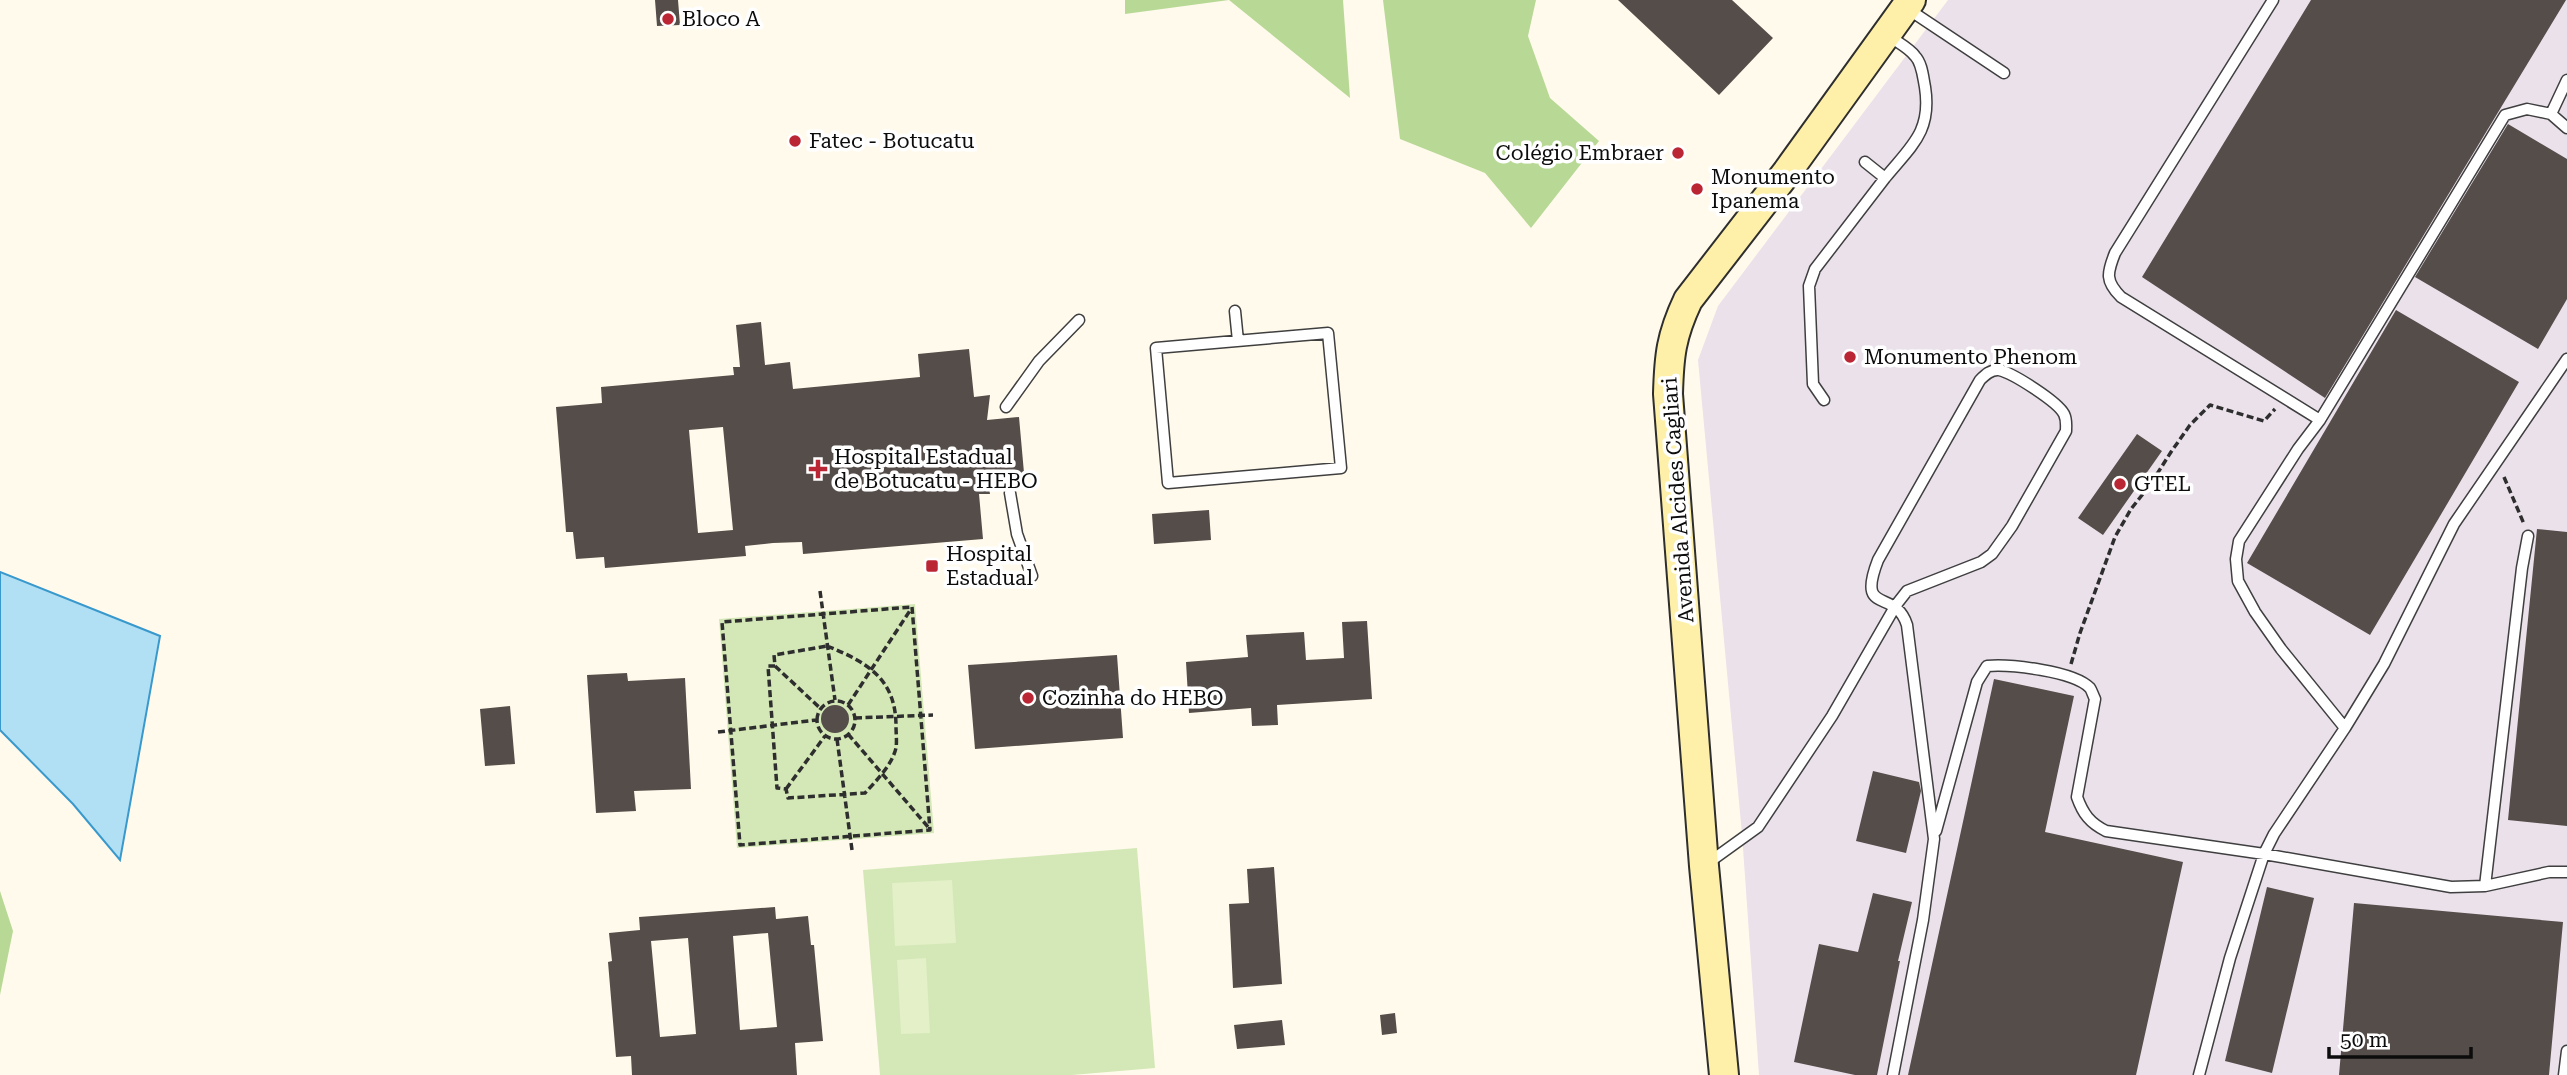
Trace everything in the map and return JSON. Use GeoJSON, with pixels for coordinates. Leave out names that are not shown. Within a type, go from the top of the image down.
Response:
{"type":"FeatureCollection","features":[{"type":"Feature","properties":{"kind":"main road","name":"Avenida Alcides Cagliari"},"geometry":{"type":"LineString","coordinates":[[1724,1075],[1704,866],[1668,394],[1670,350],[1676,325],[1688,300],[1787,172],[1908,4]]}},
{"type":"Feature","properties":{"kind":"lane"},"geometry":{"type":"LineString","coordinates":[[2273,0],[2115,253],[2108,272],[2112,288],[2121,297],[2320,420]]}},
{"type":"Feature","properties":{"kind":"lane"},"geometry":{"type":"LineString","coordinates":[[1908,4],[2004,73]]}},
{"type":"Feature","properties":{"kind":"lane"},"geometry":{"type":"LineString","coordinates":[[1824,400],[1813,384],[1810,279],[1914,142],[1924,127],[1927,115],[1922,72],[1916,56],[1886,34]]}},
{"type":"Feature","properties":{"kind":"lane"},"geometry":{"type":"LineString","coordinates":[[2551,114],[2567,80]]}},
{"type":"Feature","properties":{"kind":"lane"},"geometry":{"type":"LineString","coordinates":[[2345,728],[2281,649],[2255,612],[2238,581],[2239,541],[2298,449],[2320,420],[2505,115],[2527,109],[2551,114],[2567,128]]}},
{"type":"Feature","properties":{"kind":"lane"},"geometry":{"type":"LineString","coordinates":[[1866,162],[1885,177]]}},
{"type":"Feature","properties":{"kind":"lane"},"geometry":{"type":"LineString","coordinates":[[1235,311],[1238,341]]}},
{"type":"Feature","properties":{"kind":"lane"},"geometry":{"type":"LineString","coordinates":[[1006,407],[1039,360],[1079,320]]}},
{"type":"Feature","properties":{"kind":"lane"},"geometry":{"type":"LineString","coordinates":[[1328,333],[1341,468],[1168,484],[1156,348],[1238,341],[1328,333]]}},
{"type":"Feature","properties":{"kind":"lane"},"geometry":{"type":"LineString","coordinates":[[2199,1075],[2230,958],[2264,854],[2274,834],[2384,664],[2454,524],[2567,359]]}},
{"type":"Feature","properties":{"kind":"lane"},"geometry":{"type":"LineString","coordinates":[[1704,866],[1758,827],[1832,716],[1896,605],[1907,591],[1987,559],[2012,526],[2066,431],[2066,419],[2063,411],[2036,389],[1998,370],[1990,371],[1980,380],[1878,560],[1871,580],[1872,593],[1877,600],[1896,605],[1907,625],[1934,839]]}},
{"type":"Feature","properties":{"kind":"lane"},"geometry":{"type":"LineString","coordinates":[[1010,493],[1017,534],[1032,576]]}},
{"type":"Feature","properties":{"kind":"lane"},"geometry":{"type":"LineString","coordinates":[[2485,886],[2528,536]]}},
{"type":"Feature","properties":{"kind":"lane"},"geometry":{"type":"LineString","coordinates":[[1893,1075],[1923,920],[1934,839],[1966,716],[1982,671],[1987,666],[1999,665],[2070,676],[2090,688],[2095,699],[2077,797],[2082,811],[2092,824],[2106,831],[2264,854],[2451,887],[2485,886],[2549,872],[2567,872]]}},
{"type":"Feature","properties":{"kind":"lane"},"geometry":{"type":"LineString","coordinates":[[2564,1075],[2567,1051]]}},
{"type":"Feature","properties":{"kind":"path"},"geometry":{"type":"LineString","coordinates":[[2070,676],[2080,633],[2115,537],[2131,509],[2190,425],[2210,405],[2264,421],[2272,414],[2281,397]]}},
{"type":"Feature","properties":{"kind":"path"},"geometry":{"type":"LineString","coordinates":[[2495,462],[2508,483],[2528,536]]}},
{"type":"Feature","properties":{"kind":"path"},"geometry":{"type":"LineString","coordinates":[[820,591],[835,701]]}},
{"type":"Feature","properties":{"kind":"path"},"geometry":{"type":"LineString","coordinates":[[912,607],[722,622],[740,845],[930,830]]}},
{"type":"Feature","properties":{"kind":"path"},"geometry":{"type":"LineString","coordinates":[[848,705],[912,607]]}},
{"type":"Feature","properties":{"kind":"path"},"geometry":{"type":"LineString","coordinates":[[912,607],[930,830]]}},
{"type":"Feature","properties":{"kind":"path"},"geometry":{"type":"LineString","coordinates":[[820,709],[775,666],[774,655],[827,646],[851,655],[872,668],[888,686],[896,716],[895,749],[882,774],[865,793],[788,798],[786,789],[825,736]]}},
{"type":"Feature","properties":{"kind":"path"},"geometry":{"type":"LineString","coordinates":[[775,666],[768,666],[777,788],[786,789]]}},
{"type":"Feature","properties":{"kind":"path"},"geometry":{"type":"LineString","coordinates":[[835,701],[848,705],[855,718],[848,734],[837,739],[825,736],[817,726],[820,709],[824,704],[835,701]]}},
{"type":"Feature","properties":{"kind":"path"},"geometry":{"type":"LineString","coordinates":[[855,718],[933,715]]}},
{"type":"Feature","properties":{"kind":"path"},"geometry":{"type":"LineString","coordinates":[[718,732],[816,720]]}},
{"type":"Feature","properties":{"kind":"path"},"geometry":{"type":"LineString","coordinates":[[848,734],[930,830]]}},
{"type":"Feature","properties":{"kind":"path"},"geometry":{"type":"LineString","coordinates":[[837,739],[852,850]]}},
{"type":"Feature","properties":{"kind":"shaded area"},"geometry":{"type":"Polygon","coordinates":[[[1948,0],[2567,0],[2567,1075],[1759,1075],[1742,834],[1698,360],[1718,306],[1948,0]]]}},
{"type":"Feature","properties":{"kind":"green space"},"geometry":{"type":"Polygon","coordinates":[[[1125,0],[1229,0],[1125,14],[1125,0]]]}},
{"type":"Feature","properties":{"kind":"green space"},"geometry":{"type":"Polygon","coordinates":[[[1229,0],[1343,0],[1350,98],[1229,0]]]}},
{"type":"Feature","properties":{"kind":"green space"},"geometry":{"type":"Polygon","coordinates":[[[1383,0],[1536,0],[1528,36],[1550,98],[1599,141],[1531,228],[1485,173],[1400,139],[1383,0]]]}},
{"type":"Feature","properties":{"kind":"green space"},"geometry":{"type":"Polygon","coordinates":[[[915,604],[934,833],[737,848],[719,619],[915,604]]]}},
{"type":"Feature","properties":{"kind":"green space"},"geometry":{"type":"Polygon","coordinates":[[[1137,848],[1155,1068],[1072,1075],[880,1075],[863,870],[1137,848]]]}},
{"type":"Feature","properties":{"kind":"green space"},"geometry":{"type":"Polygon","coordinates":[[[952,880],[956,943],[895,946],[892,883],[952,880]]]}},
{"type":"Feature","properties":{"kind":"green space"},"geometry":{"type":"Polygon","coordinates":[[[0,891],[13,931],[0,995],[0,891]]]}},
{"type":"Feature","properties":{"kind":"green space"},"geometry":{"type":"Polygon","coordinates":[[[926,958],[930,1033],[901,1034],[897,960],[926,958]]]}},
{"type":"Feature","properties":{"kind":"water"},"geometry":{"type":"Polygon","coordinates":[[[0,572],[160,636],[120,860],[73,804],[0,730],[0,572]]]}},
{"type":"Feature","properties":{"kind":"building"},"geometry":{"type":"Polygon","coordinates":[[[655,0],[678,0],[680,25],[657,26],[655,0]]]}},
{"type":"Feature","properties":{"kind":"building"},"geometry":{"type":"Polygon","coordinates":[[[1618,0],[1732,0],[1773,38],[1719,95],[1618,0]]]}},
{"type":"Feature","properties":{"kind":"building"},"geometry":{"type":"Polygon","coordinates":[[[2311,0],[2566,0],[2325,398],[2142,277],[2311,0]]]}},
{"type":"Feature","properties":{"kind":"building"},"geometry":{"type":"Polygon","coordinates":[[[2508,124],[2567,159],[2567,299],[2538,349],[2415,277],[2508,124]]]}},
{"type":"Feature","properties":{"kind":"building"},"geometry":{"type":"Polygon","coordinates":[[[2396,310],[2519,382],[2370,635],[2247,563],[2396,310]]]}},
{"type":"Feature","properties":{"kind":"building"},"geometry":{"type":"Polygon","coordinates":[[[761,322],[765,365],[790,362],[793,389],[920,377],[918,354],[969,349],[974,397],[990,395],[987,420],[1019,417],[1025,484],[989,488],[990,494],[979,494],[983,539],[803,554],[802,542],[773,543],[745,546],[746,556],[605,568],[604,557],[576,559],[573,532],[566,532],[556,407],[602,403],[601,387],[734,375],[733,367],[740,367],[736,325],[761,322]],[[723,427],[689,430],[698,533],[733,530],[723,427]]]}},
{"type":"Feature","properties":{"kind":"building","name":"GTEL"},"geometry":{"type":"Polygon","coordinates":[[[2137,434],[2162,451],[2103,535],[2078,518],[2137,434]]]}},
{"type":"Feature","properties":{"kind":"building"},"geometry":{"type":"Polygon","coordinates":[[[1209,510],[1211,540],[1154,544],[1152,514],[1209,510]]]}},
{"type":"Feature","properties":{"kind":"building"},"geometry":{"type":"Polygon","coordinates":[[[2537,529],[2567,532],[2567,826],[2508,820],[2537,529]]]}},
{"type":"Feature","properties":{"kind":"building"},"geometry":{"type":"Polygon","coordinates":[[[1367,621],[1372,699],[1277,705],[1278,725],[1252,726],[1251,708],[1189,713],[1186,662],[1248,657],[1246,635],[1304,632],[1306,660],[1344,658],[1342,622],[1367,621]]]}},
{"type":"Feature","properties":{"kind":"building","name":"Cozinha do HEBO"},"geometry":{"type":"Polygon","coordinates":[[[1117,655],[1123,738],[975,749],[968,665],[1117,655]]]}},
{"type":"Feature","properties":{"kind":"building"},"geometry":{"type":"Polygon","coordinates":[[[627,673],[628,681],[685,678],[691,789],[634,791],[636,811],[596,813],[587,675],[627,673]]]}},
{"type":"Feature","properties":{"kind":"building"},"geometry":{"type":"Polygon","coordinates":[[[1994,679],[2074,696],[2045,832],[2183,862],[2136,1075],[1908,1075],[1994,679]]]}},
{"type":"Feature","properties":{"kind":"building"},"geometry":{"type":"Polygon","coordinates":[[[835,705],[845,709],[849,719],[845,729],[835,733],[825,729],[821,719],[825,709],[835,705]]]}},
{"type":"Feature","properties":{"kind":"building"},"geometry":{"type":"Polygon","coordinates":[[[510,706],[515,764],[485,766],[480,709],[510,706]]]}},
{"type":"Feature","properties":{"kind":"building"},"geometry":{"type":"Polygon","coordinates":[[[1873,771],[1919,782],[1921,791],[1906,853],[1856,841],[1873,771]]]}},
{"type":"Feature","properties":{"kind":"building"},"geometry":{"type":"Polygon","coordinates":[[[1274,867],[1282,984],[1233,988],[1229,904],[1249,903],[1247,869],[1274,867]]]}},
{"type":"Feature","properties":{"kind":"building"},"geometry":{"type":"Polygon","coordinates":[[[2267,887],[2314,898],[2272,1073],[2225,1061],[2267,887]]]}},
{"type":"Feature","properties":{"kind":"building"},"geometry":{"type":"Polygon","coordinates":[[[1873,893],[1912,902],[1877,1075],[1855,1075],[1794,1062],[1819,944],[1858,952],[1873,893]]]}},
{"type":"Feature","properties":{"kind":"building"},"geometry":{"type":"Polygon","coordinates":[[[2354,903],[2563,922],[2549,1075],[2339,1075],[2354,903]]]}},
{"type":"Feature","properties":{"kind":"building"},"geometry":{"type":"Polygon","coordinates":[[[775,907],[776,919],[808,916],[811,945],[814,945],[823,1041],[795,1043],[797,1075],[632,1075],[631,1056],[616,1057],[608,962],[612,961],[609,933],[640,930],[639,917],[775,907]],[[768,933],[733,936],[740,1030],[777,1027],[768,933]],[[688,938],[651,941],[660,1037],[696,1034],[688,938]]]}},
{"type":"Feature","properties":{"kind":"building"},"geometry":{"type":"Polygon","coordinates":[[[1395,1013],[1397,1033],[1382,1035],[1380,1015],[1395,1013]]]}},
{"type":"Feature","properties":{"kind":"building"},"geometry":{"type":"Polygon","coordinates":[[[1282,1020],[1285,1045],[1237,1049],[1234,1025],[1282,1020]]]}},
{"type":"Feature","properties":{"kind":"place","name":"Bloco A"},"geometry":{"type":"Point","coordinates":[668,19]}},
{"type":"Feature","properties":{"kind":"place","name":"Fatec - Botucatu"},"geometry":{"type":"Point","coordinates":[795,141]}},
{"type":"Feature","properties":{"kind":"place","name":"Colégio Embraer"},"geometry":{"type":"Point","coordinates":[1678,153]}},
{"type":"Feature","properties":{"kind":"place","name":"Monumento Ipanema"},"geometry":{"type":"Point","coordinates":[1697,189]}},
{"type":"Feature","properties":{"kind":"place","name":"Monumento Phenom"},"geometry":{"type":"Point","coordinates":[1850,357]}},
{"type":"Feature","properties":{"kind":"place","name":"Hospital Estadual de Botucatu - HEBO"},"geometry":{"type":"Point","coordinates":[818,469]}},
{"type":"Feature","properties":{"kind":"place","name":"GTEL"},"geometry":{"type":"Point","coordinates":[2120,484]}},
{"type":"Feature","properties":{"kind":"place","name":"Hospital Estadual"},"geometry":{"type":"Point","coordinates":[932,566]}},
{"type":"Feature","properties":{"kind":"place","name":"Cozinha do HEBO"},"geometry":{"type":"Point","coordinates":[1028,698]}}]}
